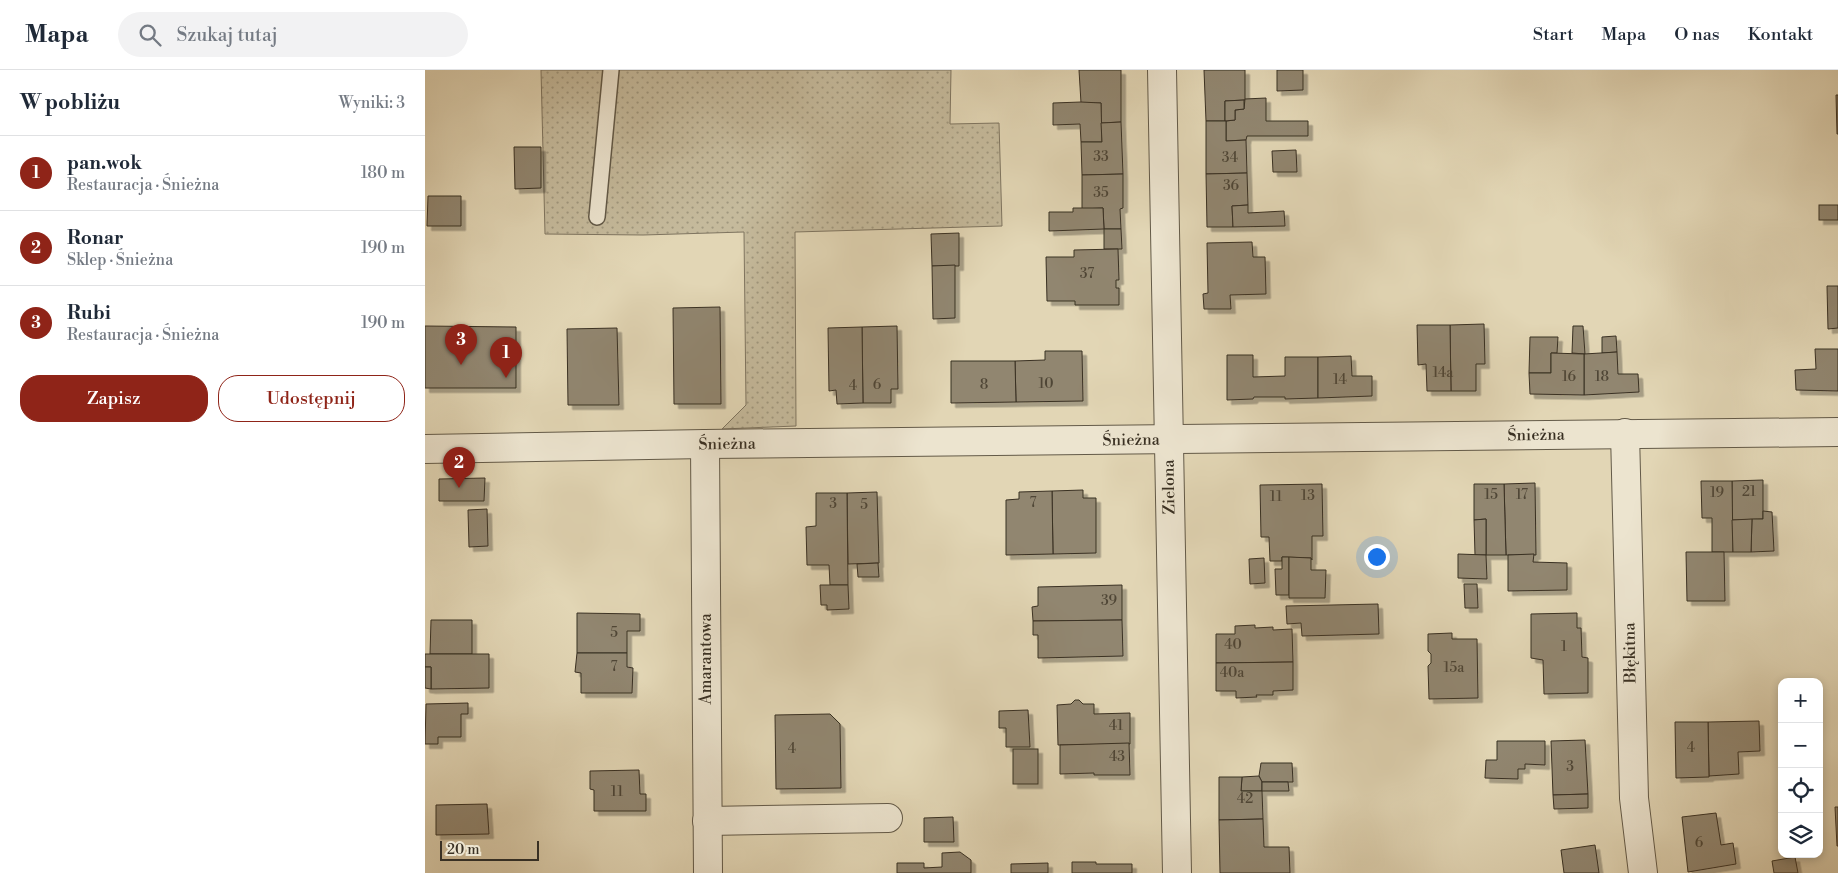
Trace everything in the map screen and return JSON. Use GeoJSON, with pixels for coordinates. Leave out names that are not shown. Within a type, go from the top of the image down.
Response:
{"type":"FeatureCollection","features":[{"type":"Feature","properties":{"kind":"street","name":"Zielona"},"geometry":{"type":"LineString","coordinates":[[1162,70],[1177,873]]}},
{"type":"Feature","properties":{"kind":"street","name":"Śnieżna"},"geometry":{"type":"LineString","coordinates":[[425,449],[705,444],[1838,432]]}},
{"type":"Feature","properties":{"kind":"street","name":"Błękitna"},"geometry":{"type":"LineString","coordinates":[[1625,434],[1634,798],[1643,873]]}},
{"type":"Feature","properties":{"kind":"street","name":"Amarantowa"},"geometry":{"type":"LineString","coordinates":[[705,444],[708,873]]}},
{"type":"Feature","properties":{"kind":"street"},"geometry":{"type":"LineString","coordinates":[[707,821],[888,818]]}},
{"type":"Feature","properties":{"kind":"lane"},"geometry":{"type":"LineString","coordinates":[[597,217],[611,70]]}},
{"type":"Feature","properties":{"kind":"shaded area"},"geometry":{"type":"Polygon","coordinates":[[[541,70],[951,70],[950,124],[999,123],[1002,226],[795,232],[796,426],[722,429],[746,405],[744,232],[643,235],[545,234],[541,70]]]}},
{"type":"Feature","properties":{"kind":"building"},"geometry":{"type":"Polygon","coordinates":[[[1079,70],[1121,70],[1121,122],[1101,123],[1101,103],[1081,103],[1079,70]]]}},
{"type":"Feature","properties":{"kind":"building"},"geometry":{"type":"Polygon","coordinates":[[[1204,70],[1245,70],[1245,100],[1225,101],[1225,121],[1206,121],[1204,70]]]}},
{"type":"Feature","properties":{"kind":"building"},"geometry":{"type":"Polygon","coordinates":[[[1277,70],[1303,70],[1303,90],[1277,91],[1277,70]]]}},
{"type":"Feature","properties":{"kind":"building"},"geometry":{"type":"Polygon","coordinates":[[[1836,95],[1838,95],[1838,134],[1837,134],[1836,95]]]}},
{"type":"Feature","properties":{"kind":"building"},"geometry":{"type":"Polygon","coordinates":[[[1266,98],[1266,121],[1308,121],[1308,136],[1247,136],[1246,140],[1226,141],[1226,121],[1235,120],[1235,110],[1244,109],[1245,99],[1266,98]]]}},
{"type":"Feature","properties":{"kind":"building"},"geometry":{"type":"Polygon","coordinates":[[[1244,100],[1244,109],[1235,110],[1235,120],[1225,121],[1225,101],[1244,100]]]}},
{"type":"Feature","properties":{"kind":"building"},"geometry":{"type":"Polygon","coordinates":[[[1053,103],[1101,103],[1102,142],[1081,142],[1080,124],[1053,125],[1053,103]]]}},
{"type":"Feature","properties":{"kind":"building"},"geometry":{"type":"Polygon","coordinates":[[[1206,121],[1226,121],[1226,141],[1246,140],[1247,173],[1206,174],[1206,121]]]}},
{"type":"Feature","properties":{"kind":"building"},"geometry":{"type":"Polygon","coordinates":[[[1121,122],[1123,174],[1082,175],[1081,142],[1102,142],[1101,123],[1121,122]]]}},
{"type":"Feature","properties":{"kind":"building"},"geometry":{"type":"Polygon","coordinates":[[[514,147],[541,147],[541,188],[515,189],[514,147]]]}},
{"type":"Feature","properties":{"kind":"building"},"geometry":{"type":"Polygon","coordinates":[[[1296,150],[1297,172],[1273,172],[1272,151],[1296,150]]]}},
{"type":"Feature","properties":{"kind":"building"},"geometry":{"type":"Polygon","coordinates":[[[1247,173],[1248,205],[1232,206],[1233,227],[1207,227],[1206,174],[1247,173]]]}},
{"type":"Feature","properties":{"kind":"building"},"geometry":{"type":"Polygon","coordinates":[[[1123,174],[1123,208],[1120,209],[1121,229],[1104,229],[1103,208],[1082,209],[1082,175],[1123,174]]]}},
{"type":"Feature","properties":{"kind":"building"},"geometry":{"type":"Polygon","coordinates":[[[428,196],[461,196],[461,226],[427,226],[428,196]]]}},
{"type":"Feature","properties":{"kind":"building"},"geometry":{"type":"Polygon","coordinates":[[[1248,205],[1248,213],[1284,211],[1285,226],[1233,227],[1232,206],[1248,205]]]}},
{"type":"Feature","properties":{"kind":"building"},"geometry":{"type":"Polygon","coordinates":[[[1819,205],[1838,205],[1838,220],[1819,220],[1819,205]]]}},
{"type":"Feature","properties":{"kind":"building"},"geometry":{"type":"Polygon","coordinates":[[[1073,208],[1103,208],[1104,229],[1049,231],[1049,212],[1073,212],[1073,208]]]}},
{"type":"Feature","properties":{"kind":"building"},"geometry":{"type":"Polygon","coordinates":[[[1104,229],[1121,229],[1122,249],[1104,249],[1104,229]]]}},
{"type":"Feature","properties":{"kind":"building"},"geometry":{"type":"Polygon","coordinates":[[[959,233],[959,266],[932,266],[931,234],[959,233]]]}},
{"type":"Feature","properties":{"kind":"building"},"geometry":{"type":"Polygon","coordinates":[[[1252,242],[1253,257],[1265,257],[1266,294],[1230,295],[1231,309],[1204,309],[1203,294],[1208,293],[1207,243],[1252,242]]]}},
{"type":"Feature","properties":{"kind":"building"},"geometry":{"type":"Polygon","coordinates":[[[1118,249],[1119,280],[1116,280],[1116,288],[1119,288],[1119,305],[1075,305],[1075,301],[1047,301],[1046,257],[1074,257],[1074,250],[1118,249]]]}},
{"type":"Feature","properties":{"kind":"building"},"geometry":{"type":"Polygon","coordinates":[[[955,265],[955,318],[933,319],[932,266],[955,265]]]}},
{"type":"Feature","properties":{"kind":"building"},"geometry":{"type":"Polygon","coordinates":[[[1827,286],[1838,286],[1838,328],[1828,329],[1827,286]]]}},
{"type":"Feature","properties":{"kind":"building"},"geometry":{"type":"Polygon","coordinates":[[[720,307],[721,404],[674,404],[673,308],[720,307]]]}},
{"type":"Feature","properties":{"kind":"building"},"geometry":{"type":"Polygon","coordinates":[[[1484,324],[1485,364],[1476,364],[1476,391],[1451,391],[1450,325],[1484,324]]]}},
{"type":"Feature","properties":{"kind":"building"},"geometry":{"type":"Polygon","coordinates":[[[1417,325],[1450,325],[1451,391],[1427,391],[1426,364],[1418,365],[1417,325]]]}},
{"type":"Feature","properties":{"kind":"building"},"geometry":{"type":"Polygon","coordinates":[[[425,326],[516,327],[516,388],[425,388],[425,326]]]}},
{"type":"Feature","properties":{"kind":"building"},"geometry":{"type":"Polygon","coordinates":[[[897,326],[898,389],[891,389],[891,403],[863,403],[862,327],[897,326]]]}},
{"type":"Feature","properties":{"kind":"building"},"geometry":{"type":"Polygon","coordinates":[[[1573,326],[1583,326],[1585,354],[1572,353],[1573,326]]]}},
{"type":"Feature","properties":{"kind":"building"},"geometry":{"type":"Polygon","coordinates":[[[862,327],[863,403],[837,404],[836,390],[829,391],[828,328],[862,327]]]}},
{"type":"Feature","properties":{"kind":"building"},"geometry":{"type":"Polygon","coordinates":[[[617,328],[619,405],[568,405],[567,329],[617,328]]]}},
{"type":"Feature","properties":{"kind":"building"},"geometry":{"type":"Polygon","coordinates":[[[1616,336],[1617,352],[1602,353],[1602,337],[1616,336]]]}},
{"type":"Feature","properties":{"kind":"building"},"geometry":{"type":"Polygon","coordinates":[[[1530,337],[1558,337],[1557,353],[1551,353],[1551,373],[1529,373],[1530,337]]]}},
{"type":"Feature","properties":{"kind":"building"},"geometry":{"type":"Polygon","coordinates":[[[1815,349],[1838,349],[1838,391],[1796,390],[1795,370],[1816,369],[1815,349]]]}},
{"type":"Feature","properties":{"kind":"building"},"geometry":{"type":"Polygon","coordinates":[[[1045,351],[1082,351],[1083,401],[1016,402],[1015,361],[1045,360],[1045,351]]]}},
{"type":"Feature","properties":{"kind":"building"},"geometry":{"type":"Polygon","coordinates":[[[1617,352],[1618,374],[1638,374],[1639,392],[1584,395],[1584,354],[1617,352]]]}},
{"type":"Feature","properties":{"kind":"building"},"geometry":{"type":"Polygon","coordinates":[[[1551,353],[1584,354],[1584,395],[1530,394],[1529,373],[1551,373],[1551,353]]]}},
{"type":"Feature","properties":{"kind":"building"},"geometry":{"type":"Polygon","coordinates":[[[1227,355],[1253,355],[1253,377],[1285,376],[1285,357],[1318,357],[1318,398],[1285,399],[1285,397],[1254,397],[1253,399],[1227,400],[1227,355]]]}},
{"type":"Feature","properties":{"kind":"building"},"geometry":{"type":"Polygon","coordinates":[[[1351,356],[1352,376],[1372,376],[1372,396],[1318,398],[1318,357],[1351,356]]]}},
{"type":"Feature","properties":{"kind":"building"},"geometry":{"type":"Polygon","coordinates":[[[951,361],[1015,361],[1016,402],[951,403],[951,361]]]}},
{"type":"Feature","properties":{"kind":"building"},"geometry":{"type":"Polygon","coordinates":[[[485,478],[484,501],[439,501],[439,479],[485,478]]]}},
{"type":"Feature","properties":{"kind":"building"},"geometry":{"type":"Polygon","coordinates":[[[1763,480],[1763,519],[1732,520],[1732,481],[1763,480]]]}},
{"type":"Feature","properties":{"kind":"building"},"geometry":{"type":"Polygon","coordinates":[[[1701,481],[1732,481],[1733,552],[1712,552],[1712,518],[1702,518],[1701,481]]]}},
{"type":"Feature","properties":{"kind":"building"},"geometry":{"type":"Polygon","coordinates":[[[1535,483],[1536,555],[1506,555],[1504,484],[1535,483]]]}},
{"type":"Feature","properties":{"kind":"building"},"geometry":{"type":"Polygon","coordinates":[[[1322,484],[1323,536],[1312,536],[1312,560],[1311,558],[1282,557],[1282,561],[1270,561],[1269,537],[1261,537],[1260,485],[1322,484]]]}},
{"type":"Feature","properties":{"kind":"building"},"geometry":{"type":"Polygon","coordinates":[[[1474,484],[1504,484],[1506,555],[1486,555],[1486,519],[1474,520],[1474,484]]]}},
{"type":"Feature","properties":{"kind":"building"},"geometry":{"type":"Polygon","coordinates":[[[1083,490],[1083,498],[1096,498],[1096,553],[1053,554],[1052,491],[1083,490]]]}},
{"type":"Feature","properties":{"kind":"building"},"geometry":{"type":"Polygon","coordinates":[[[1052,491],[1053,554],[1006,555],[1006,500],[1019,499],[1019,492],[1052,491]]]}},
{"type":"Feature","properties":{"kind":"building"},"geometry":{"type":"Polygon","coordinates":[[[877,492],[879,563],[848,564],[847,493],[877,492]]]}},
{"type":"Feature","properties":{"kind":"building"},"geometry":{"type":"Polygon","coordinates":[[[816,493],[847,493],[848,585],[830,585],[829,565],[807,565],[806,527],[816,526],[816,493]]]}},
{"type":"Feature","properties":{"kind":"building"},"geometry":{"type":"Polygon","coordinates":[[[487,509],[488,546],[469,547],[468,510],[487,509]]]}},
{"type":"Feature","properties":{"kind":"building"},"geometry":{"type":"Polygon","coordinates":[[[1763,511],[1772,512],[1774,551],[1751,552],[1752,519],[1763,519],[1763,511]]]}},
{"type":"Feature","properties":{"kind":"building"},"geometry":{"type":"Polygon","coordinates":[[[1486,519],[1486,555],[1475,555],[1474,520],[1486,519]]]}},
{"type":"Feature","properties":{"kind":"building"},"geometry":{"type":"Polygon","coordinates":[[[1752,519],[1751,552],[1733,552],[1732,520],[1752,519]]]}},
{"type":"Feature","properties":{"kind":"building"},"geometry":{"type":"Polygon","coordinates":[[[1686,552],[1724,552],[1725,601],[1687,601],[1686,552]]]}},
{"type":"Feature","properties":{"kind":"building"},"geometry":{"type":"Polygon","coordinates":[[[1458,554],[1486,555],[1487,579],[1458,578],[1458,554]]]}},
{"type":"Feature","properties":{"kind":"building"},"geometry":{"type":"Polygon","coordinates":[[[1534,554],[1533,562],[1567,563],[1567,590],[1508,591],[1508,555],[1534,554]]]}},
{"type":"Feature","properties":{"kind":"building"},"geometry":{"type":"Polygon","coordinates":[[[1282,557],[1289,557],[1289,595],[1276,595],[1275,569],[1282,569],[1282,557]]]}},
{"type":"Feature","properties":{"kind":"building"},"geometry":{"type":"Polygon","coordinates":[[[1289,557],[1311,558],[1311,570],[1326,570],[1325,598],[1289,598],[1289,557]]]}},
{"type":"Feature","properties":{"kind":"building"},"geometry":{"type":"Polygon","coordinates":[[[1264,558],[1265,583],[1250,584],[1249,559],[1264,558]]]}},
{"type":"Feature","properties":{"kind":"building"},"geometry":{"type":"Polygon","coordinates":[[[878,563],[879,577],[858,577],[857,564],[878,563]]]}},
{"type":"Feature","properties":{"kind":"building"},"geometry":{"type":"Polygon","coordinates":[[[1464,584],[1477,584],[1478,608],[1465,608],[1464,584]]]}},
{"type":"Feature","properties":{"kind":"building"},"geometry":{"type":"Polygon","coordinates":[[[820,585],[848,585],[849,609],[827,610],[827,605],[821,605],[820,585]]]}},
{"type":"Feature","properties":{"kind":"building"},"geometry":{"type":"Polygon","coordinates":[[[1122,585],[1122,620],[1033,621],[1032,607],[1038,606],[1038,587],[1122,585]]]}},
{"type":"Feature","properties":{"kind":"building"},"geometry":{"type":"Polygon","coordinates":[[[1378,604],[1379,634],[1302,636],[1301,623],[1287,624],[1286,606],[1378,604]]]}},
{"type":"Feature","properties":{"kind":"building"},"geometry":{"type":"Polygon","coordinates":[[[577,613],[640,614],[640,631],[627,631],[627,653],[577,653],[577,613]]]}},
{"type":"Feature","properties":{"kind":"building"},"geometry":{"type":"Polygon","coordinates":[[[1577,613],[1577,628],[1581,628],[1582,657],[1588,658],[1588,693],[1544,694],[1543,660],[1531,658],[1531,614],[1577,613]]]}},
{"type":"Feature","properties":{"kind":"building"},"geometry":{"type":"Polygon","coordinates":[[[431,620],[472,620],[472,654],[430,654],[431,620]]]}},
{"type":"Feature","properties":{"kind":"building"},"geometry":{"type":"Polygon","coordinates":[[[1122,620],[1123,656],[1038,658],[1038,635],[1033,635],[1033,621],[1122,620]]]}},
{"type":"Feature","properties":{"kind":"building"},"geometry":{"type":"Polygon","coordinates":[[[1255,625],[1255,628],[1273,627],[1273,630],[1292,629],[1293,662],[1216,663],[1216,634],[1235,634],[1235,626],[1255,625]]]}},
{"type":"Feature","properties":{"kind":"building"},"geometry":{"type":"Polygon","coordinates":[[[1452,633],[1452,639],[1477,639],[1478,698],[1429,699],[1428,666],[1431,663],[1431,654],[1428,651],[1428,634],[1452,633]]]}},
{"type":"Feature","properties":{"kind":"building"},"geometry":{"type":"Polygon","coordinates":[[[577,653],[627,653],[627,667],[633,668],[632,693],[581,693],[581,673],[575,672],[577,653]]]}},
{"type":"Feature","properties":{"kind":"building"},"geometry":{"type":"Polygon","coordinates":[[[425,654],[489,654],[489,688],[431,689],[431,667],[425,667],[425,654]]]}},
{"type":"Feature","properties":{"kind":"building"},"geometry":{"type":"Polygon","coordinates":[[[1293,662],[1293,690],[1273,691],[1273,695],[1236,698],[1236,691],[1216,691],[1216,663],[1293,662]]]}},
{"type":"Feature","properties":{"kind":"building"},"geometry":{"type":"Polygon","coordinates":[[[425,667],[431,667],[431,689],[425,688],[425,667]]]}},
{"type":"Feature","properties":{"kind":"building"},"geometry":{"type":"Polygon","coordinates":[[[1075,700],[1079,700],[1083,704],[1094,704],[1094,714],[1130,713],[1130,744],[1058,745],[1057,705],[1071,704],[1075,700]]]}},
{"type":"Feature","properties":{"kind":"building"},"geometry":{"type":"Polygon","coordinates":[[[468,703],[468,714],[461,714],[461,737],[438,737],[438,744],[425,744],[426,704],[468,703]]]}},
{"type":"Feature","properties":{"kind":"building"},"geometry":{"type":"Polygon","coordinates":[[[1028,710],[1030,747],[1006,747],[1006,728],[999,728],[999,711],[1028,710]]]}},
{"type":"Feature","properties":{"kind":"building"},"geometry":{"type":"Polygon","coordinates":[[[830,714],[840,724],[841,788],[776,789],[775,715],[830,714]]]}},
{"type":"Feature","properties":{"kind":"building"},"geometry":{"type":"Polygon","coordinates":[[[1759,721],[1760,751],[1738,752],[1739,774],[1709,776],[1708,722],[1759,721]]]}},
{"type":"Feature","properties":{"kind":"building"},"geometry":{"type":"Polygon","coordinates":[[[1675,722],[1708,722],[1709,777],[1676,778],[1675,722]]]}},
{"type":"Feature","properties":{"kind":"building"},"geometry":{"type":"Polygon","coordinates":[[[1585,740],[1588,794],[1553,795],[1551,741],[1585,740]]]}},
{"type":"Feature","properties":{"kind":"building"},"geometry":{"type":"Polygon","coordinates":[[[1497,741],[1545,741],[1545,765],[1525,764],[1525,769],[1518,769],[1518,779],[1485,778],[1486,760],[1497,760],[1497,741]]]}},
{"type":"Feature","properties":{"kind":"building"},"geometry":{"type":"Polygon","coordinates":[[[1129,743],[1130,775],[1060,774],[1060,745],[1129,743]]]}},
{"type":"Feature","properties":{"kind":"building"},"geometry":{"type":"Polygon","coordinates":[[[1013,749],[1038,749],[1038,784],[1013,784],[1013,749]]]}},
{"type":"Feature","properties":{"kind":"building"},"geometry":{"type":"Polygon","coordinates":[[[1261,763],[1292,763],[1293,782],[1262,782],[1259,776],[1261,763]]]}},
{"type":"Feature","properties":{"kind":"building"},"geometry":{"type":"Polygon","coordinates":[[[639,770],[640,794],[646,794],[646,811],[594,811],[594,790],[590,789],[590,771],[639,770]]]}},
{"type":"Feature","properties":{"kind":"building"},"geometry":{"type":"Polygon","coordinates":[[[1259,776],[1262,782],[1262,791],[1241,791],[1242,777],[1259,776]]]}},
{"type":"Feature","properties":{"kind":"building"},"geometry":{"type":"Polygon","coordinates":[[[1219,777],[1242,777],[1241,791],[1262,791],[1263,819],[1219,820],[1219,777]]]}},
{"type":"Feature","properties":{"kind":"building"},"geometry":{"type":"Polygon","coordinates":[[[1262,782],[1288,782],[1289,791],[1262,791],[1262,782]]]}},
{"type":"Feature","properties":{"kind":"building"},"geometry":{"type":"Polygon","coordinates":[[[1588,794],[1588,808],[1554,809],[1553,795],[1588,794]]]}},
{"type":"Feature","properties":{"kind":"building"},"geometry":{"type":"Polygon","coordinates":[[[487,804],[489,834],[436,835],[436,805],[487,804]]]}},
{"type":"Feature","properties":{"kind":"building"},"geometry":{"type":"Polygon","coordinates":[[[1835,807],[1838,807],[1838,846],[1837,846],[1835,807]]]}},
{"type":"Feature","properties":{"kind":"building"},"geometry":{"type":"Polygon","coordinates":[[[1716,813],[1721,845],[1733,843],[1736,864],[1688,872],[1682,817],[1716,813]]]}},
{"type":"Feature","properties":{"kind":"building"},"geometry":{"type":"Polygon","coordinates":[[[953,817],[954,842],[924,842],[924,818],[953,817]]]}},
{"type":"Feature","properties":{"kind":"building"},"geometry":{"type":"Polygon","coordinates":[[[1263,819],[1264,847],[1289,847],[1290,873],[1220,873],[1219,820],[1263,819]]]}},
{"type":"Feature","properties":{"kind":"building"},"geometry":{"type":"Polygon","coordinates":[[[1595,845],[1599,873],[1564,873],[1561,850],[1595,845]]]}},
{"type":"Feature","properties":{"kind":"building"},"geometry":{"type":"Polygon","coordinates":[[[960,852],[971,860],[971,873],[897,873],[897,863],[924,863],[924,868],[942,867],[942,853],[960,852]]]}},
{"type":"Feature","properties":{"kind":"building"},"geometry":{"type":"Polygon","coordinates":[[[1795,858],[1798,873],[1774,873],[1772,861],[1795,858]]]}},
{"type":"Feature","properties":{"kind":"building"},"geometry":{"type":"Polygon","coordinates":[[[1072,862],[1132,864],[1132,873],[1072,873],[1072,862]]]}},
{"type":"Feature","properties":{"kind":"building"},"geometry":{"type":"Polygon","coordinates":[[[1048,863],[1048,873],[1011,873],[1011,864],[1048,863]]]}},
{"type":"Feature","properties":{"kind":"place","name":"Rubi"},"geometry":{"type":"Point","coordinates":[461,365]}},
{"type":"Feature","properties":{"kind":"place","name":"pan.wok"},"geometry":{"type":"Point","coordinates":[506,378]}},
{"type":"Feature","properties":{"kind":"place","name":"Ronar"},"geometry":{"type":"Point","coordinates":[459,488]}}]}
